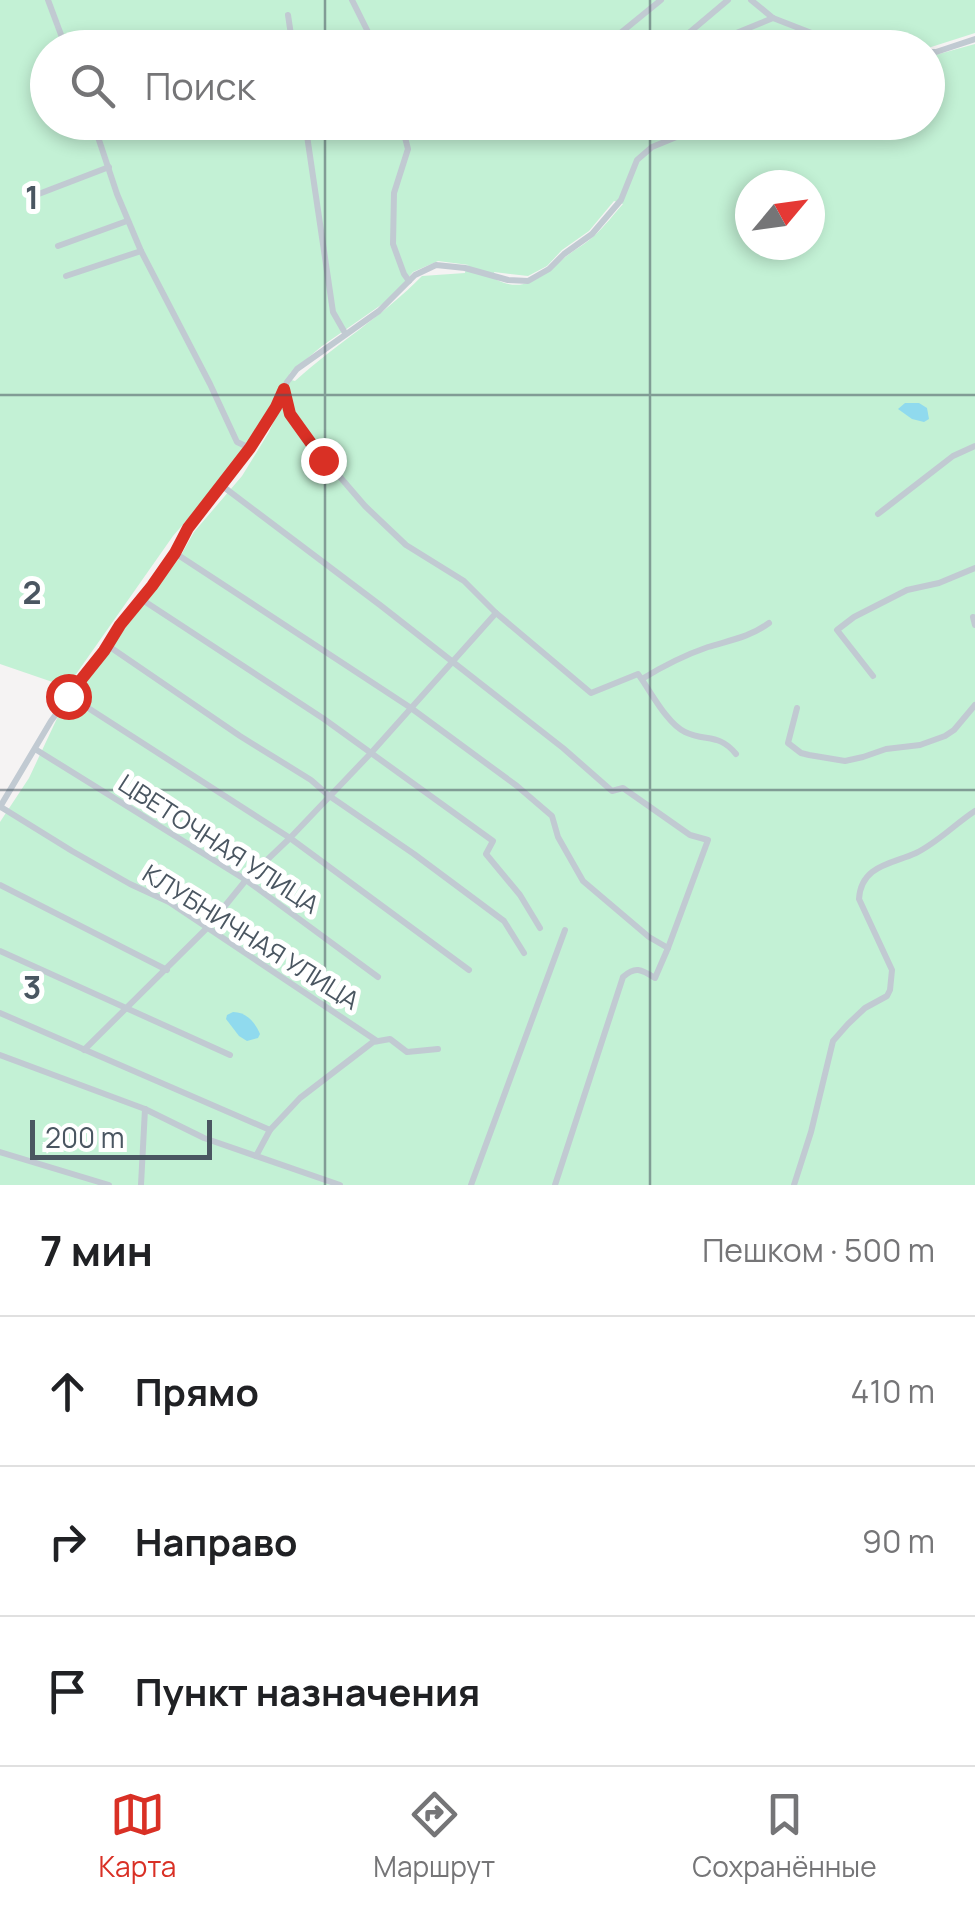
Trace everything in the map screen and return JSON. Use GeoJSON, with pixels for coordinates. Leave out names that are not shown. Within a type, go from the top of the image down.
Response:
{"type":"FeatureCollection","features":[{"type":"Feature","properties":{"kind":"street"},"geometry":{"type":"LineString","coordinates":[[48,0],[59,30]]}},
{"type":"Feature","properties":{"kind":"street"},"geometry":{"type":"LineString","coordinates":[[352,0],[367,30]]}},
{"type":"Feature","properties":{"kind":"street"},"geometry":{"type":"LineString","coordinates":[[624,30],[661,0]]}},
{"type":"Feature","properties":{"kind":"street"},"geometry":{"type":"LineString","coordinates":[[692,30],[728,0]]}},
{"type":"Feature","properties":{"kind":"street"},"geometry":{"type":"LineString","coordinates":[[751,0],[773,18],[804,30]]}},
{"type":"Feature","properties":{"kind":"street"},"geometry":{"type":"LineString","coordinates":[[288,15],[290,30]]}},
{"type":"Feature","properties":{"kind":"street"},"geometry":{"type":"LineString","coordinates":[[744,30],[773,18]]}},
{"type":"Feature","properties":{"kind":"street"},"geometry":{"type":"LineString","coordinates":[[945,49],[975,39]]}},
{"type":"Feature","properties":{"kind":"street"},"geometry":{"type":"LineString","coordinates":[[100,140],[141,252],[236,442],[250,448]]}},
{"type":"Feature","properties":{"kind":"street"},"geometry":{"type":"LineString","coordinates":[[308,140],[333,312],[346,334]]}},
{"type":"Feature","properties":{"kind":"street"},"geometry":{"type":"LineString","coordinates":[[406,140],[408,149],[394,193],[393,244],[410,281]]}},
{"type":"Feature","properties":{"kind":"street"},"geometry":{"type":"LineString","coordinates":[[0,807],[68,696],[250,448],[297,370],[379,311],[415,275],[436,265],[508,280],[528,280],[549,269],[592,234],[621,200],[637,160],[652,147],[669,140]]}},
{"type":"Feature","properties":{"kind":"street"},"geometry":{"type":"LineString","coordinates":[[36,195],[109,167]]}},
{"type":"Feature","properties":{"kind":"street"},"geometry":{"type":"LineString","coordinates":[[58,246],[128,221]]}},
{"type":"Feature","properties":{"kind":"street"},"geometry":{"type":"LineString","coordinates":[[66,276],[141,252]]}},
{"type":"Feature","properties":{"kind":"street"},"geometry":{"type":"LineString","coordinates":[[284,389],[290,414],[303,434],[348,488],[406,545],[464,581],[591,694],[638,674],[683,732],[727,742],[736,754]]}},
{"type":"Feature","properties":{"kind":"street"},"geometry":{"type":"LineString","coordinates":[[878,514],[953,456],[975,446]]}},
{"type":"Feature","properties":{"kind":"street"},"geometry":{"type":"LineString","coordinates":[[221,485],[563,748],[612,791],[624,788],[690,835],[708,840],[654,978],[641,969],[631,970],[623,977],[555,1185]]}},
{"type":"Feature","properties":{"kind":"street"},"geometry":{"type":"LineString","coordinates":[[175,553],[411,708],[516,786],[552,816],[558,837],[583,881],[649,938],[668,948]]}},
{"type":"Feature","properties":{"kind":"street"},"geometry":{"type":"LineString","coordinates":[[873,676],[838,630],[854,617],[907,590],[939,583],[975,568]]}},
{"type":"Feature","properties":{"kind":"street"},"geometry":{"type":"LineString","coordinates":[[141,599],[311,710],[493,841],[486,854],[520,895],[540,928]]}},
{"type":"Feature","properties":{"kind":"street"},"geometry":{"type":"LineString","coordinates":[[84,1050],[167,970],[496,613]]}},
{"type":"Feature","properties":{"kind":"street"},"geometry":{"type":"LineString","coordinates":[[642,679],[708,648],[752,635],[768,622]]}},
{"type":"Feature","properties":{"kind":"street"},"geometry":{"type":"LineString","coordinates":[[107,645],[311,780],[328,796],[414,854],[504,922],[524,953]]}},
{"type":"Feature","properties":{"kind":"street"},"geometry":{"type":"LineString","coordinates":[[68,696],[290,838],[469,970]]}},
{"type":"Feature","properties":{"kind":"street"},"geometry":{"type":"LineString","coordinates":[[798,708],[788,743],[800,753],[846,760],[945,736],[975,705]]}},
{"type":"Feature","properties":{"kind":"street","name":"ЦВЕТОЧНАЯ УЛИЦА"},"geometry":{"type":"LineString","coordinates":[[35,749],[246,880],[378,977]]}},
{"type":"Feature","properties":{"kind":"street","name":"КЛУБНИЧНАЯ УЛИЦА"},"geometry":{"type":"LineString","coordinates":[[0,807],[130,884],[169,902],[377,1042]]}},
{"type":"Feature","properties":{"kind":"street"},"geometry":{"type":"LineString","coordinates":[[794,1185],[833,1042],[865,1008],[887,996],[890,990],[892,970],[858,898],[860,888],[880,865],[917,852],[975,812]]}},
{"type":"Feature","properties":{"kind":"street"},"geometry":{"type":"LineString","coordinates":[[0,885],[167,970]]}},
{"type":"Feature","properties":{"kind":"street"},"geometry":{"type":"LineString","coordinates":[[472,1185],[565,930]]}},
{"type":"Feature","properties":{"kind":"street"},"geometry":{"type":"LineString","coordinates":[[0,951],[230,1055]]}},
{"type":"Feature","properties":{"kind":"street"},"geometry":{"type":"LineString","coordinates":[[0,1013],[270,1130]]}},
{"type":"Feature","properties":{"kind":"street"},"geometry":{"type":"LineString","coordinates":[[256,1156],[270,1130],[300,1098],[373,1042],[390,1039],[407,1052],[438,1049]]}},
{"type":"Feature","properties":{"kind":"street"},"geometry":{"type":"LineString","coordinates":[[0,1056],[145,1109],[204,1138],[340,1185]]}},
{"type":"Feature","properties":{"kind":"street"},"geometry":{"type":"LineString","coordinates":[[141,1185],[145,1109]]}},
{"type":"Feature","properties":{"kind":"street"},"geometry":{"type":"LineString","coordinates":[[0,1152],[109,1185]]}},
{"type":"Feature","properties":{"kind":"green space"},"geometry":{"type":"Polygon","coordinates":[[[0,0],[975,0],[975,33],[945,43],[945,30],[30,30],[30,140],[945,140],[945,52],[975,44],[975,1185],[0,1185],[0,822],[29,778],[61,710],[180,557],[194,532],[242,476],[277,414],[271,411],[233,467],[173,536],[67,687],[0,664],[0,0]],[[614,201],[589,231],[547,266],[528,276],[494,272],[497,280],[518,285],[536,280],[592,238],[623,204],[614,201]],[[438,261],[413,272],[391,298],[322,346],[288,379],[295,381],[422,276],[465,273],[469,265],[438,261]]]}},
{"type":"Feature","properties":{"kind":"water"},"geometry":{"type":"Polygon","coordinates":[[[905,403],[919,403],[927,408],[929,419],[912,419],[898,409],[905,403]]]}},
{"type":"Feature","properties":{"kind":"water"},"geometry":{"type":"Polygon","coordinates":[[[233,1012],[253,1022],[260,1034],[258,1038],[247,1041],[239,1036],[226,1019],[233,1012]]]}},
{"type":"Feature","properties":{"kind":"route"},"geometry":{"type":"LineString","coordinates":[[68,696],[250,448],[284,389],[290,414],[323,460]]}}]}
